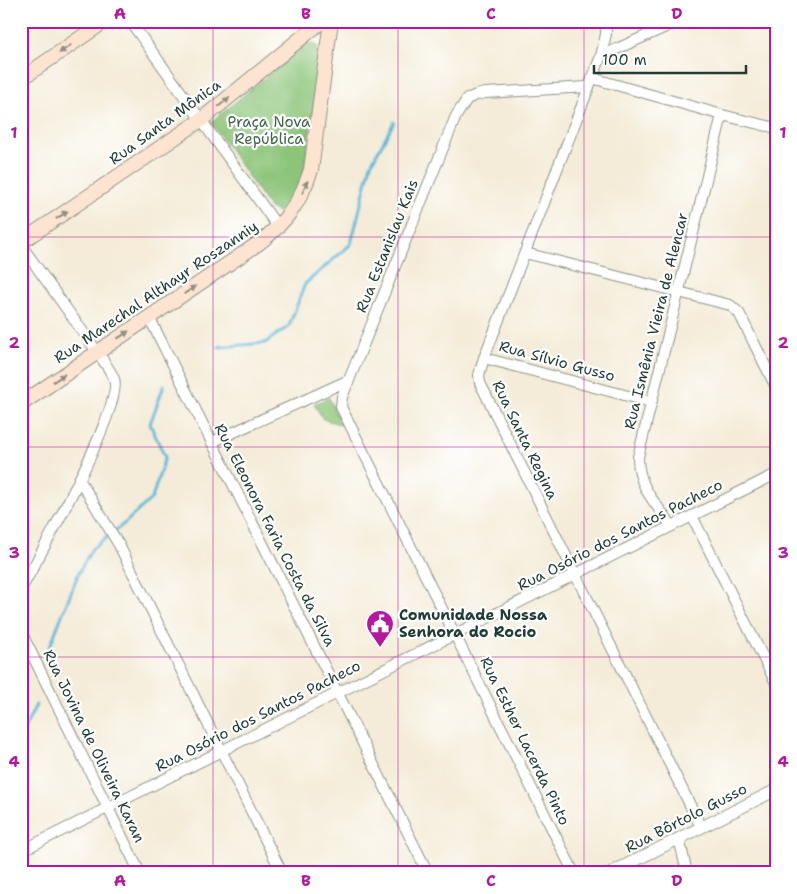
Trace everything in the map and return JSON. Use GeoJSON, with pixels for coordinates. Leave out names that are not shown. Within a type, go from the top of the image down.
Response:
{"type":"FeatureCollection","features":[{"type":"Feature","properties":{"kind":"main road"},"geometry":{"type":"LineString","coordinates":[[21,79],[105,21]]}},
{"type":"Feature","properties":{"kind":"main road","name":"Rua Santa Mônica"},"geometry":{"type":"LineString","coordinates":[[21,244],[201,120],[322,21]]}},
{"type":"Feature","properties":{"kind":"main road","name":"Rua Marechal Althayr Roszanniy"},"geometry":{"type":"LineString","coordinates":[[21,404],[259,243],[278,227],[298,203],[311,170],[330,21]]}},
{"type":"Feature","properties":{"kind":"street"},"geometry":{"type":"LineString","coordinates":[[130,21],[278,227]]}},
{"type":"Feature","properties":{"kind":"street","name":"Rua Santa Regina"},"geometry":{"type":"LineString","coordinates":[[606,21],[606,34],[600,56],[479,375],[480,383],[701,827]]}},
{"type":"Feature","properties":{"kind":"street"},"geometry":{"type":"LineString","coordinates":[[600,56],[678,21]]}},
{"type":"Feature","properties":{"kind":"street","name":"Rua Estanislau Kais"},"geometry":{"type":"LineString","coordinates":[[349,380],[456,116],[468,99],[485,93],[590,82],[776,128]]}},
{"type":"Feature","properties":{"kind":"street","name":"Rua Ismênia Vieira de Alencar"},"geometry":{"type":"LineString","coordinates":[[672,526],[640,479],[638,469],[640,445],[722,115]]}},
{"type":"Feature","properties":{"kind":"street"},"geometry":{"type":"LineString","coordinates":[[21,244],[114,379],[115,394],[79,479],[52,534],[21,588]]}},
{"type":"Feature","properties":{"kind":"street"},"geometry":{"type":"LineString","coordinates":[[525,253],[723,302],[736,309],[776,388]]}},
{"type":"Feature","properties":{"kind":"street","name":"Rua Eleonora Faria Costa da Silva"},"geometry":{"type":"LineString","coordinates":[[149,317],[428,873]]}},
{"type":"Feature","properties":{"kind":"street","name":"Rua Sílvio Gusso"},"geometry":{"type":"LineString","coordinates":[[484,358],[651,402]]}},
{"type":"Feature","properties":{"kind":"street"},"geometry":{"type":"LineString","coordinates":[[212,442],[349,380]]}},
{"type":"Feature","properties":{"kind":"street","name":"Rua Esther Lacerda Pinto"},"geometry":{"type":"LineString","coordinates":[[349,380],[342,397],[342,407],[574,873]]}},
{"type":"Feature","properties":{"kind":"street","name":"Rua Osório dos Santos Pacheco"},"geometry":{"type":"LineString","coordinates":[[21,851],[776,474]]}},
{"type":"Feature","properties":{"kind":"street"},"geometry":{"type":"LineString","coordinates":[[79,479],[119,545],[282,873]]}},
{"type":"Feature","properties":{"kind":"street"},"geometry":{"type":"LineString","coordinates":[[692,516],[776,683]]}},
{"type":"Feature","properties":{"kind":"street","name":"Rua Jovina de Oliveira Karan"},"geometry":{"type":"LineString","coordinates":[[21,632],[140,873]]}},
{"type":"Feature","properties":{"kind":"street"},"geometry":{"type":"LineString","coordinates":[[21,664],[30,648]]}},
{"type":"Feature","properties":{"kind":"street","name":"Rua Bôrtolo Gusso"},"geometry":{"type":"LineString","coordinates":[[610,873],[776,790]]}},
{"type":"Feature","properties":{"kind":"street"},"geometry":{"type":"LineString","coordinates":[[679,838],[686,873]]}},
{"type":"Feature","properties":{"kind":"green space","name":"Praça Nova República"},"geometry":{"type":"Polygon","coordinates":[[[308,43],[316,46],[321,53],[303,179],[284,211],[278,212],[269,207],[211,122],[308,43]]]}},
{"type":"Feature","properties":{"kind":"green space"},"geometry":{"type":"Polygon","coordinates":[[[329,398],[342,425],[323,419],[314,404],[329,398]]]}},
{"type":"Feature","properties":{"kind":"waterway"},"geometry":{"type":"LineString","coordinates":[[219,347],[265,343],[289,326],[305,284],[351,244],[371,164],[394,122]]}},
{"type":"Feature","properties":{"kind":"waterway"},"geometry":{"type":"LineString","coordinates":[[46,656],[79,572],[92,549],[125,523],[152,498],[165,457],[150,424],[164,385]]}},
{"type":"Feature","properties":{"kind":"waterway"},"geometry":{"type":"LineString","coordinates":[[21,736],[36,705]]}},
{"type":"Feature","properties":{"kind":"place","name":"Comunidade Nossa Senhora do Rocio"},"geometry":{"type":"Point","coordinates":[380,648]}}]}
